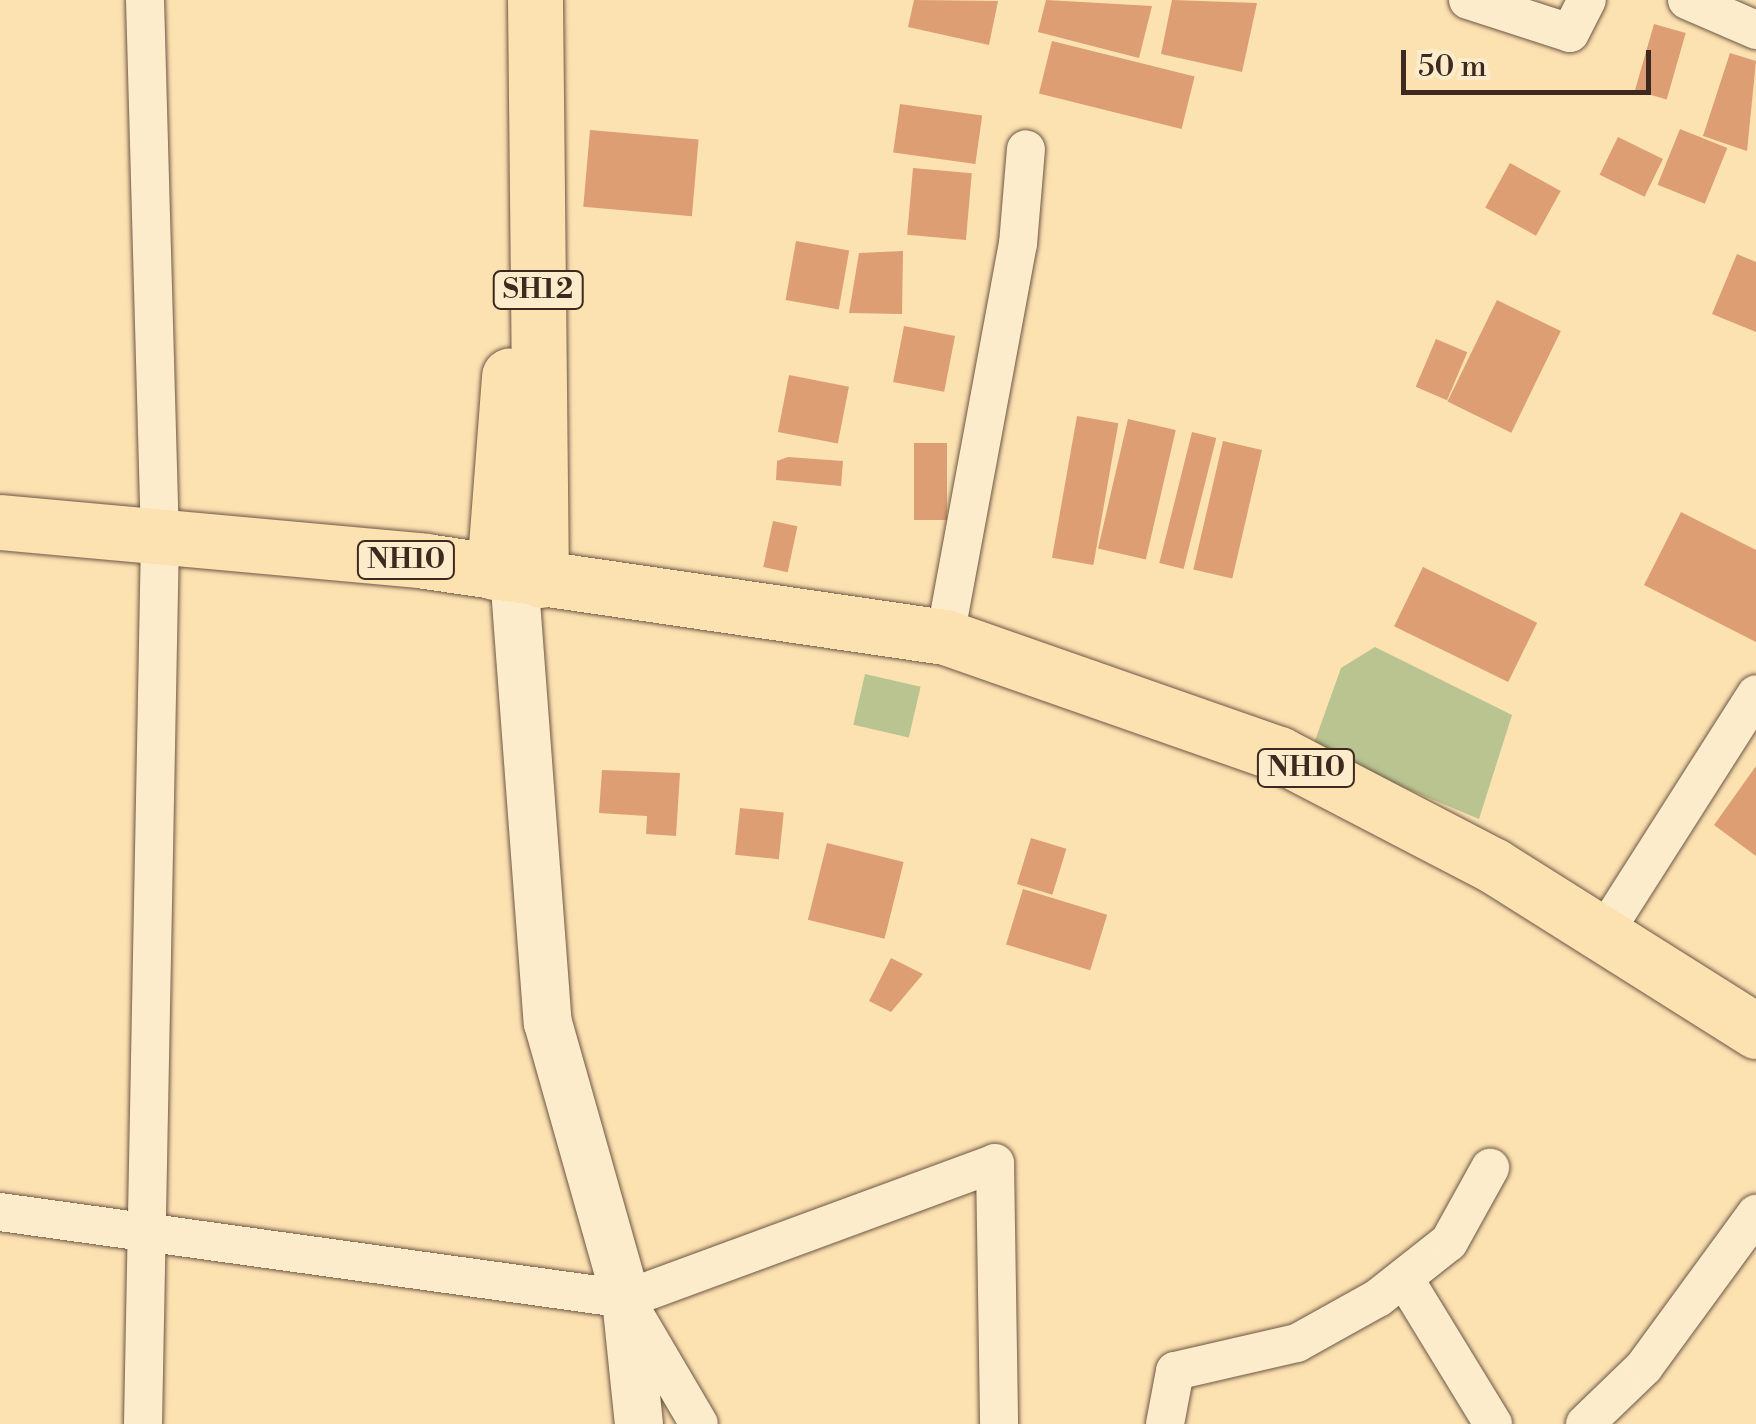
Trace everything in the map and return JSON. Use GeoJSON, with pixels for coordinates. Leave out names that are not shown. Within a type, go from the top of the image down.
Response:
{"type":"FeatureCollection","features":[{"type":"Feature","properties":{"kind":"main road","name":"SH12"},"geometry":{"type":"LineString","coordinates":[[516,576],[536,130],[535,0]]}},
{"type":"Feature","properties":{"kind":"main road","name":"SH12"},"geometry":{"type":"LineString","coordinates":[[516,576],[496,491],[536,130]]}},
{"type":"Feature","properties":{"kind":"main road"},"geometry":{"type":"LineString","coordinates":[[425,561],[474,528],[496,491]]}},
{"type":"Feature","properties":{"kind":"main road","name":"NH10"},"geometry":{"type":"LineString","coordinates":[[0,522],[160,540],[425,561],[944,638],[1279,754],[1604,932],[1756,1031]]}},
{"type":"Feature","properties":{"kind":"main road"},"geometry":{"type":"LineString","coordinates":[[808,620],[1139,733],[1376,832],[1498,895],[1756,1056]]}},
{"type":"Feature","properties":{"kind":"street"},"geometry":{"type":"LineString","coordinates":[[143,1424],[140,1229],[160,540],[145,0]]}},
{"type":"Feature","properties":{"kind":"street"},"geometry":{"type":"LineString","coordinates":[[1468,0],[1570,33],[1587,0]]}},
{"type":"Feature","properties":{"kind":"street"},"geometry":{"type":"LineString","coordinates":[[1687,0],[1756,30]]}},
{"type":"Feature","properties":{"kind":"street"},"geometry":{"type":"LineString","coordinates":[[944,638],[1018,244],[1026,148]]}},
{"type":"Feature","properties":{"kind":"street"},"geometry":{"type":"LineString","coordinates":[[516,576],[548,1023],[626,1299],[640,1424]]}},
{"type":"Feature","properties":{"kind":"street"},"geometry":{"type":"LineString","coordinates":[[1604,932],[1756,694]]}},
{"type":"Feature","properties":{"kind":"street"},"geometry":{"type":"LineString","coordinates":[[0,1212],[626,1299],[995,1163],[998,1424]]}},
{"type":"Feature","properties":{"kind":"street"},"geometry":{"type":"LineString","coordinates":[[1165,1424],[1175,1371],[1297,1343],[1404,1278],[1449,1242],[1490,1168]]}},
{"type":"Feature","properties":{"kind":"street"},"geometry":{"type":"LineString","coordinates":[[1585,1424],[1644,1367],[1756,1214]]}},
{"type":"Feature","properties":{"kind":"street"},"geometry":{"type":"LineString","coordinates":[[1404,1278],[1492,1424]]}},
{"type":"Feature","properties":{"kind":"street"},"geometry":{"type":"LineString","coordinates":[[626,1299],[699,1424]]}},
{"type":"Feature","properties":{"kind":"green space"},"geometry":{"type":"Polygon","coordinates":[[[1375,647],[1512,715],[1479,819],[1312,749],[1341,668],[1375,647]]]}},
{"type":"Feature","properties":{"kind":"green space"},"geometry":{"type":"Polygon","coordinates":[[[865,674],[921,687],[909,737],[853,725],[865,674]]]}},
{"type":"Feature","properties":{"kind":"building"},"geometry":{"type":"Polygon","coordinates":[[[914,0],[998,1],[989,45],[908,27],[914,0]]]}},
{"type":"Feature","properties":{"kind":"building"},"geometry":{"type":"Polygon","coordinates":[[[1046,0],[1152,6],[1139,58],[1038,32],[1046,0]]]}},
{"type":"Feature","properties":{"kind":"building"},"geometry":{"type":"Polygon","coordinates":[[[1172,0],[1257,3],[1242,72],[1161,54],[1172,0]]]}},
{"type":"Feature","properties":{"kind":"building"},"geometry":{"type":"Polygon","coordinates":[[[1654,24],[1686,33],[1667,99],[1635,90],[1654,24]]]}},
{"type":"Feature","properties":{"kind":"building"},"geometry":{"type":"Polygon","coordinates":[[[1052,41],[1195,77],[1182,129],[1039,93],[1052,41]]]}},
{"type":"Feature","properties":{"kind":"building"},"geometry":{"type":"Polygon","coordinates":[[[1730,53],[1756,61],[1747,151],[1703,136],[1730,53]]]}},
{"type":"Feature","properties":{"kind":"building"},"geometry":{"type":"Polygon","coordinates":[[[900,104],[982,116],[975,164],[893,153],[900,104]]]}},
{"type":"Feature","properties":{"kind":"building"},"geometry":{"type":"Polygon","coordinates":[[[1680,129],[1727,148],[1705,204],[1658,185],[1680,129]]]}},
{"type":"Feature","properties":{"kind":"building"},"geometry":{"type":"Polygon","coordinates":[[[590,130],[699,139],[692,216],[583,207],[590,130]]]}},
{"type":"Feature","properties":{"kind":"building"},"geometry":{"type":"Polygon","coordinates":[[[1618,137],[1663,159],[1645,197],[1600,175],[1618,137]]]}},
{"type":"Feature","properties":{"kind":"building"},"geometry":{"type":"Polygon","coordinates":[[[1510,163],[1561,191],[1536,236],[1485,208],[1510,163]]]}},
{"type":"Feature","properties":{"kind":"building"},"geometry":{"type":"Polygon","coordinates":[[[913,168],[972,173],[966,240],[907,235],[913,168]]]}},
{"type":"Feature","properties":{"kind":"building"},"geometry":{"type":"Polygon","coordinates":[[[796,241],[849,250],[839,309],[786,300],[796,241]]]}},
{"type":"Feature","properties":{"kind":"building"},"geometry":{"type":"Polygon","coordinates":[[[903,251],[902,314],[849,313],[859,253],[903,251]]]}},
{"type":"Feature","properties":{"kind":"building"},"geometry":{"type":"Polygon","coordinates":[[[1737,254],[1756,262],[1756,332],[1712,314],[1737,254]]]}},
{"type":"Feature","properties":{"kind":"building"},"geometry":{"type":"Polygon","coordinates":[[[1497,300],[1561,331],[1511,433],[1447,402],[1497,300]]]}},
{"type":"Feature","properties":{"kind":"building"},"geometry":{"type":"Polygon","coordinates":[[[904,326],[955,336],[944,392],[893,382],[904,326]]]}},
{"type":"Feature","properties":{"kind":"building"},"geometry":{"type":"Polygon","coordinates":[[[1436,339],[1467,352],[1447,400],[1416,387],[1436,339]]]}},
{"type":"Feature","properties":{"kind":"building"},"geometry":{"type":"Polygon","coordinates":[[[789,375],[849,387],[838,444],[778,432],[789,375]]]}},
{"type":"Feature","properties":{"kind":"building"},"geometry":{"type":"Polygon","coordinates":[[[1077,416],[1118,423],[1093,565],[1052,558],[1077,416]]]}},
{"type":"Feature","properties":{"kind":"building"},"geometry":{"type":"Polygon","coordinates":[[[1128,419],[1176,430],[1146,560],[1098,549],[1128,419]]]}},
{"type":"Feature","properties":{"kind":"building"},"geometry":{"type":"Polygon","coordinates":[[[1192,432],[1216,438],[1184,569],[1159,563],[1192,432]]]}},
{"type":"Feature","properties":{"kind":"building"},"geometry":{"type":"Polygon","coordinates":[[[1223,441],[1262,450],[1232,579],[1193,570],[1223,441]]]}},
{"type":"Feature","properties":{"kind":"building"},"geometry":{"type":"Polygon","coordinates":[[[914,443],[947,443],[947,520],[914,520],[914,443]]]}},
{"type":"Feature","properties":{"kind":"building"},"geometry":{"type":"Polygon","coordinates":[[[788,457],[843,461],[841,486],[776,480],[777,461],[788,457]]]}},
{"type":"Feature","properties":{"kind":"building"},"geometry":{"type":"Polygon","coordinates":[[[1681,512],[1756,550],[1756,642],[1644,585],[1681,512]]]}},
{"type":"Feature","properties":{"kind":"building"},"geometry":{"type":"Polygon","coordinates":[[[773,521],[797,526],[788,572],[763,567],[773,521]]]}},
{"type":"Feature","properties":{"kind":"building"},"geometry":{"type":"Polygon","coordinates":[[[1423,567],[1537,623],[1508,682],[1394,626],[1423,567]]]}},
{"type":"Feature","properties":{"kind":"building"},"geometry":{"type":"Polygon","coordinates":[[[1756,766],[1756,856],[1714,825],[1756,766]]]}},
{"type":"Feature","properties":{"kind":"building"},"geometry":{"type":"Polygon","coordinates":[[[602,770],[680,773],[676,836],[646,834],[647,816],[599,813],[602,770]]]}},
{"type":"Feature","properties":{"kind":"building"},"geometry":{"type":"Polygon","coordinates":[[[740,808],[784,813],[779,859],[735,855],[740,808]]]}},
{"type":"Feature","properties":{"kind":"building"},"geometry":{"type":"Polygon","coordinates":[[[1031,838],[1066,849],[1052,895],[1017,884],[1031,838]]]}},
{"type":"Feature","properties":{"kind":"building"},"geometry":{"type":"Polygon","coordinates":[[[827,843],[904,862],[885,939],[808,920],[827,843]]]}},
{"type":"Feature","properties":{"kind":"building"},"geometry":{"type":"Polygon","coordinates":[[[1023,889],[1107,915],[1090,970],[1006,944],[1023,889]]]}},
{"type":"Feature","properties":{"kind":"building"},"geometry":{"type":"Polygon","coordinates":[[[891,958],[923,974],[891,1012],[869,1001],[891,958]]]}}]}
